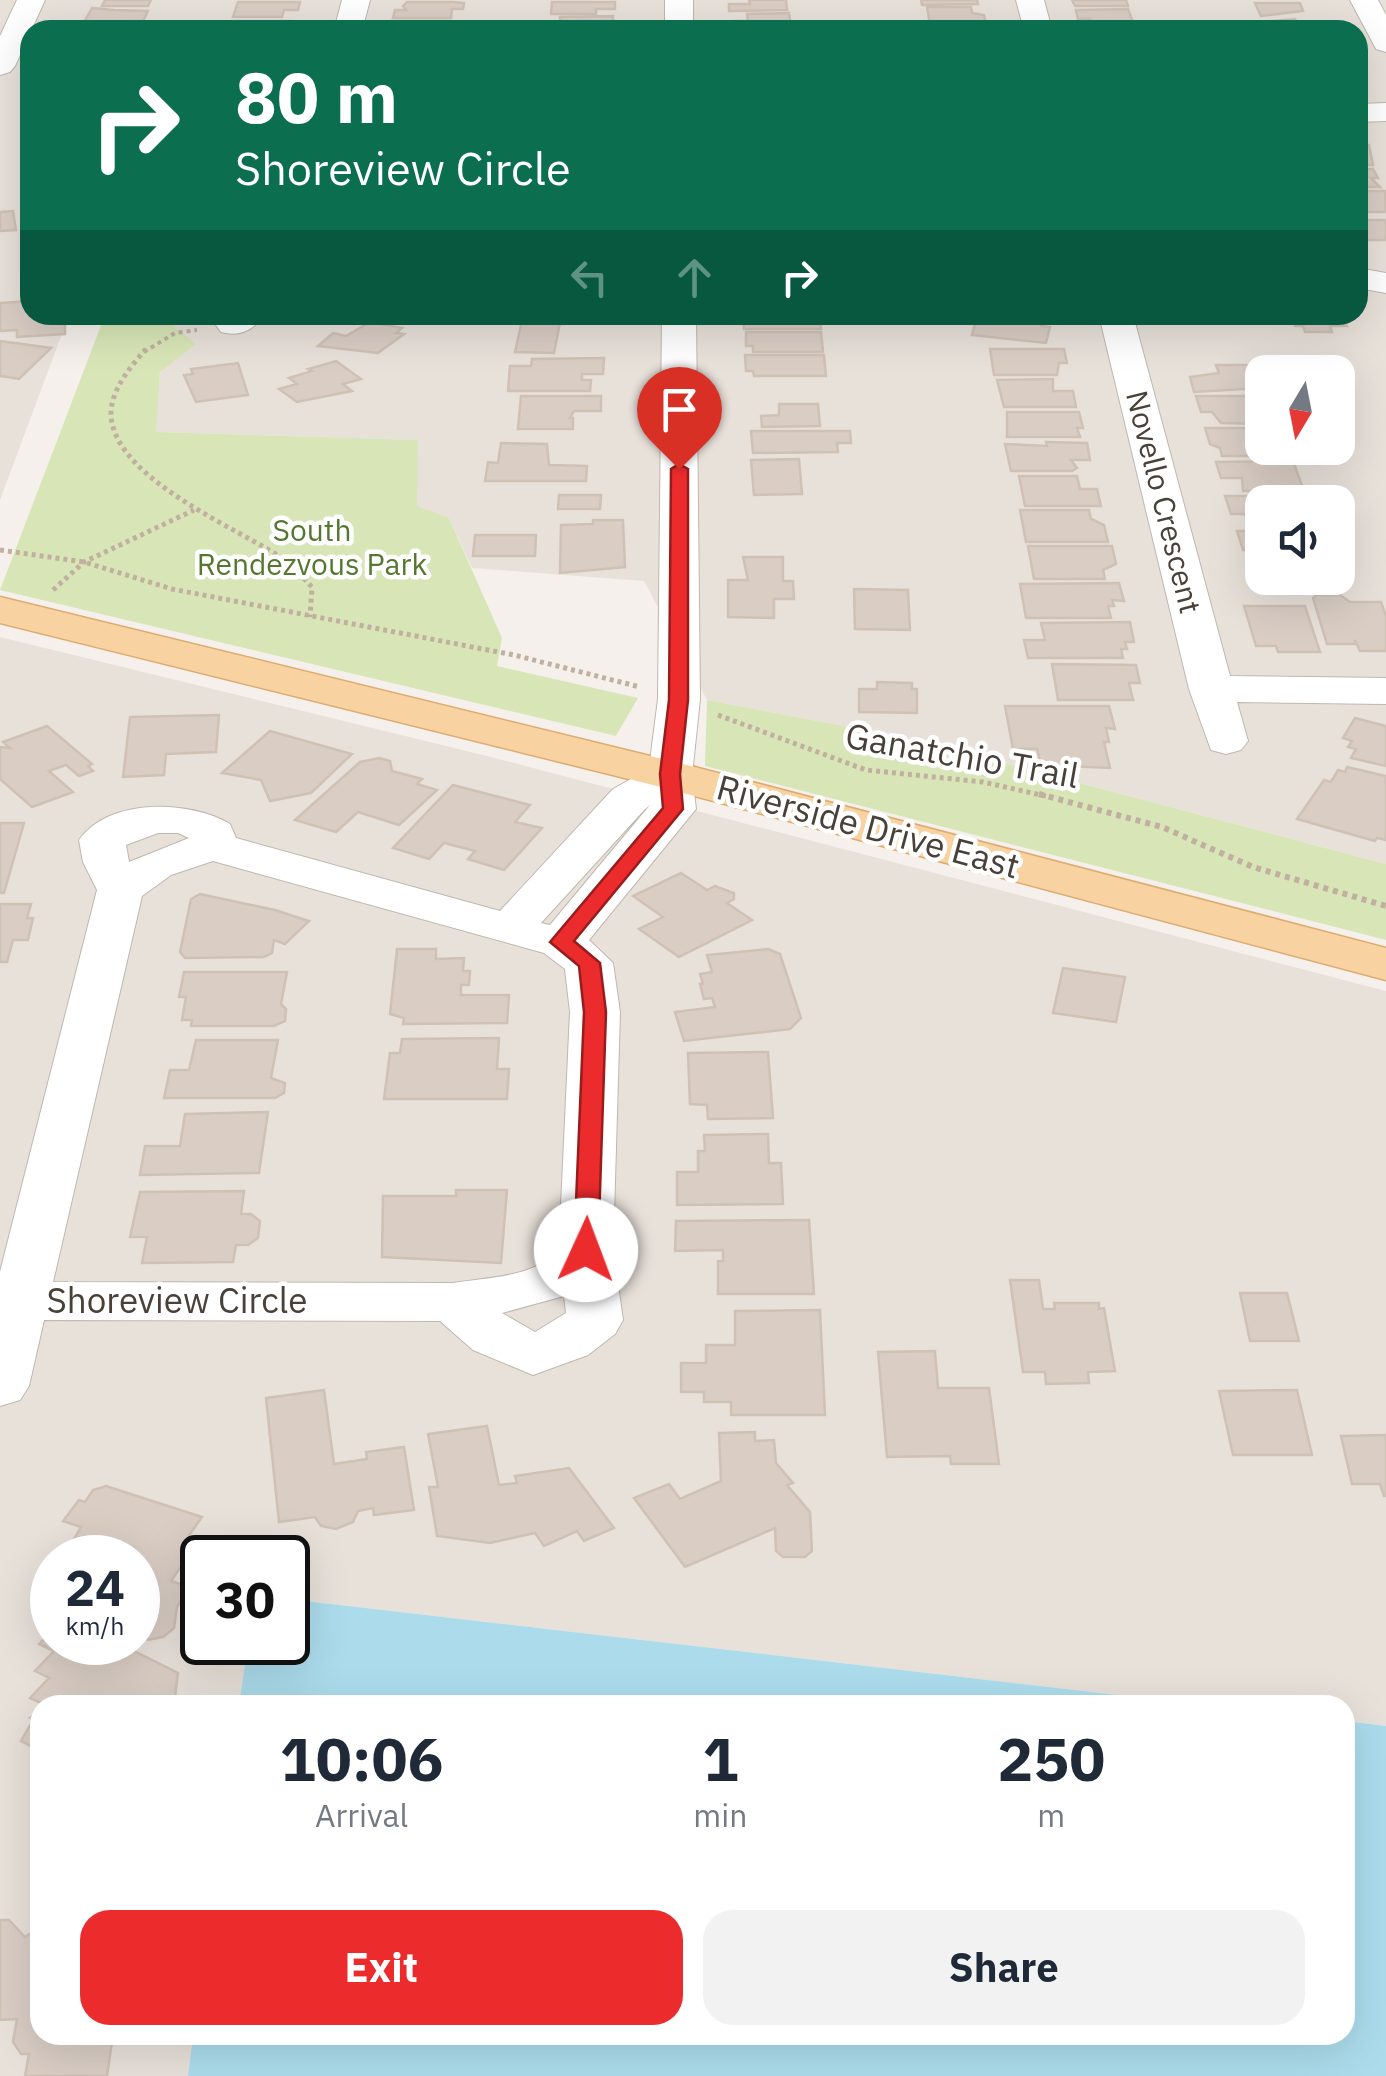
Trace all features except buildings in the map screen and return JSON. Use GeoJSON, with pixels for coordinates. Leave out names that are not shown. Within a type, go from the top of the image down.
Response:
{"type":"FeatureCollection","features":[{"type":"Feature","properties":{"kind":"main road","name":"Riverside Drive East"},"geometry":{"type":"LineString","coordinates":[[12,613],[670,774],[1386,964]]}},
{"type":"Feature","properties":{"kind":"street"},"geometry":{"type":"LineString","coordinates":[[1364,0],[1386,43]]}},
{"type":"Feature","properties":{"kind":"street"},"geometry":{"type":"LineString","coordinates":[[561,942],[673,809],[670,774],[679,700],[679,325]]}},
{"type":"Feature","properties":{"kind":"street","name":"Novello Crescent"},"geometry":{"type":"LineString","coordinates":[[1119,325],[1226,741]]}},
{"type":"Feature","properties":{"kind":"street"},"geometry":{"type":"LineString","coordinates":[[1210,689],[1386,690]]}},
{"type":"Feature","properties":{"kind":"street"},"geometry":{"type":"LineString","coordinates":[[511,927],[630,800],[670,774]]}},
{"type":"Feature","properties":{"kind":"street","name":"Shoreview Circle"},"geometry":{"type":"LineString","coordinates":[[212,846],[561,942],[589,963],[595,1012],[586,1250],[595,1320],[568,1342],[533,1355],[493,1336],[453,1302],[23,1301],[120,890],[156,865],[212,846]]}},
{"type":"Feature","properties":{"kind":"street"},"geometry":{"type":"LineString","coordinates":[[0,1386],[23,1301]]}},
{"type":"Feature","properties":{"kind":"path"},"geometry":{"type":"LineString","coordinates":[[213,325],[175,332],[146,348],[123,375],[112,415],[123,451],[194,510],[287,561],[312,587],[310,617]]}},
{"type":"Feature","properties":{"kind":"path"},"geometry":{"type":"LineString","coordinates":[[12,613],[84,562],[194,510]]}},
{"type":"Feature","properties":{"kind":"path","name":"Ganatchio Trail"},"geometry":{"type":"LineString","coordinates":[[0,550],[84,562],[172,589],[603,676],[866,770],[983,782],[1089,805],[1162,827],[1253,867],[1386,906]]}},
{"type":"Feature","properties":{"kind":"shaded area"},"geometry":{"type":"Polygon","coordinates":[[[0,0],[1386,0],[1386,864],[913,739],[707,700],[644,581],[472,568],[449,518],[417,507],[417,440],[155,432],[164,325],[1368,325],[1368,20],[20,20],[20,325],[65,325],[0,500],[0,0]]]}},
{"type":"Feature","properties":{"kind":"shaded area"},"geometry":{"type":"Polygon","coordinates":[[[0,637],[491,757],[1386,991],[1386,1726],[1355,1722],[1355,1695],[1118,1695],[310,1602],[310,1535],[180,1535],[180,1665],[245,1665],[240,1695],[30,1695],[30,2045],[192,2045],[188,2076],[0,2076],[0,637]]]}},
{"type":"Feature","properties":{"kind":"green space","name":"South Rendezvous Park"},"geometry":{"type":"Polygon","coordinates":[[[101,325],[172,325],[196,344],[160,372],[156,432],[418,440],[417,506],[449,518],[502,638],[497,666],[638,698],[616,736],[0,590],[101,325]]]}},
{"type":"Feature","properties":{"kind":"green space"},"geometry":{"type":"Polygon","coordinates":[[[707,700],[913,739],[1386,864],[1386,940],[705,766],[707,700]]]}},
{"type":"Feature","properties":{"kind":"water"},"geometry":{"type":"Polygon","coordinates":[[[310,1602],[1118,1695],[240,1695],[245,1665],[310,1665],[310,1602]]]}},
{"type":"Feature","properties":{"kind":"water"},"geometry":{"type":"Polygon","coordinates":[[[1355,1722],[1386,1726],[1386,2076],[188,2076],[192,2045],[1355,2045],[1355,1722]]]}},
{"type":"Feature","properties":{"kind":"route"},"geometry":{"type":"LineString","coordinates":[[586,1250],[595,1012],[589,963],[561,942],[673,809],[670,774],[679,700],[679,469]]}}]}
